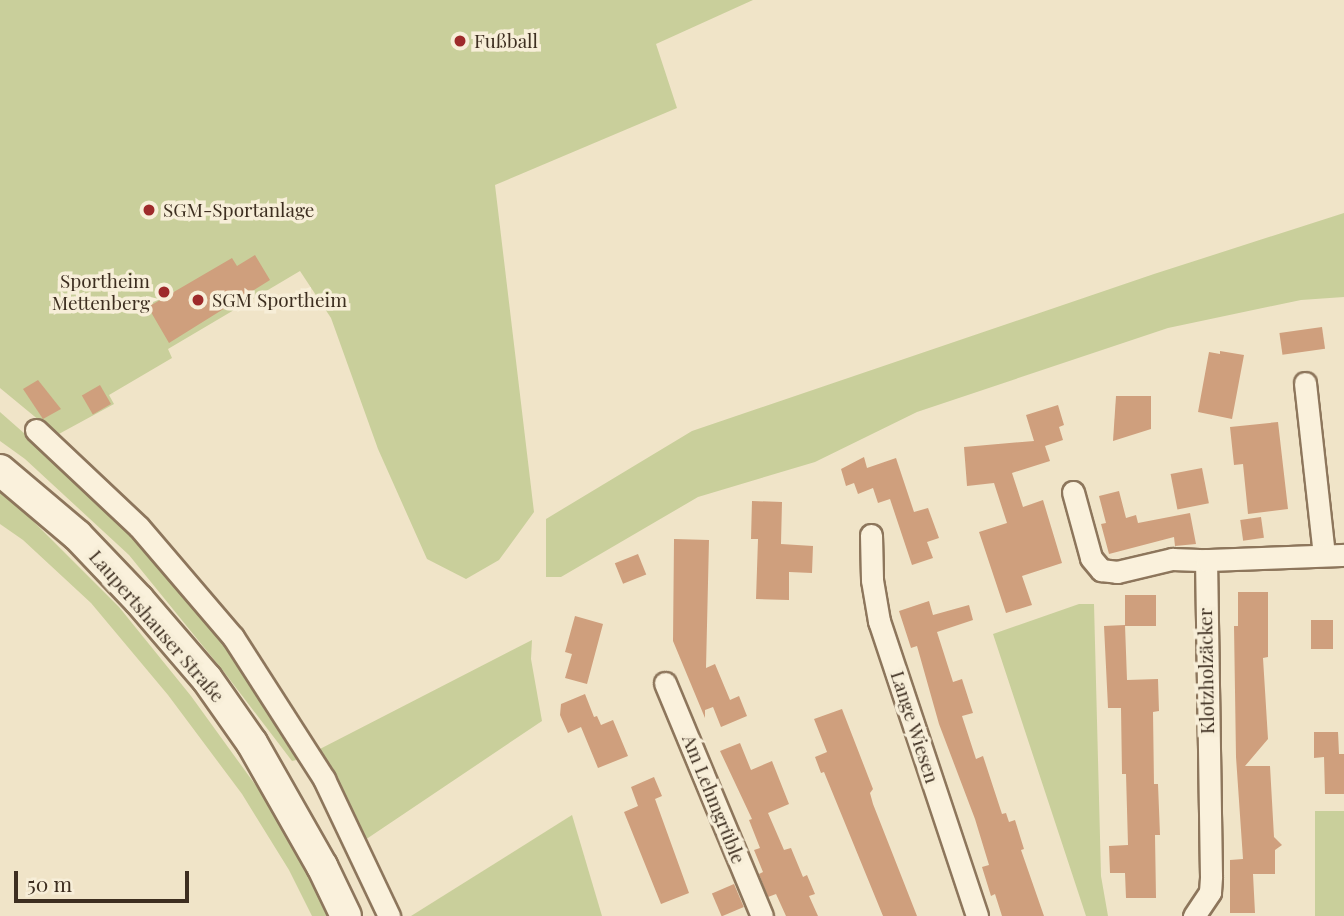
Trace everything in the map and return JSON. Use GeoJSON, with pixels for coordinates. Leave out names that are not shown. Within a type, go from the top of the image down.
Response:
{"type":"FeatureCollection","features":[{"type":"Feature","properties":{"kind":"main road","name":"Laupertshauser Straße"},"geometry":{"type":"LineString","coordinates":[[0,470],[77,535],[139,600],[207,679],[252,743],[322,866],[346,916]]}},
{"type":"Feature","properties":{"kind":"street"},"geometry":{"type":"LineString","coordinates":[[1073,492],[1091,558],[1101,570],[1117,572],[1172,559],[1334,555],[1304,383]]}},
{"type":"Feature","properties":{"kind":"street"},"geometry":{"type":"LineString","coordinates":[[36,430],[139,527],[233,636],[324,779],[389,916]]}},
{"type":"Feature","properties":{"kind":"street","name":"Lange Wiesen"},"geometry":{"type":"LineString","coordinates":[[871,535],[872,580],[879,621],[977,916]]}},
{"type":"Feature","properties":{"kind":"street","name":"Klotzholzäcker"},"geometry":{"type":"LineString","coordinates":[[1194,916],[1210,892],[1211,876],[1206,560]]}},
{"type":"Feature","properties":{"kind":"street","name":"Am Lehmgrüble"},"geometry":{"type":"LineString","coordinates":[[665,683],[762,916]]}},
{"type":"Feature","properties":{"kind":"green space"},"geometry":{"type":"Polygon","coordinates":[[[0,0],[753,0],[656,44],[677,108],[495,185],[534,512],[499,560],[466,579],[427,559],[378,449],[331,318],[300,271],[168,349],[172,358],[109,395],[114,404],[57,435],[0,388],[0,0]]]}},
{"type":"Feature","properties":{"kind":"green space"},"geometry":{"type":"Polygon","coordinates":[[[1344,213],[1344,297],[1301,300],[1168,328],[917,412],[815,462],[698,497],[561,577],[546,577],[546,519],[692,431],[1154,274],[1344,213]]]}},
{"type":"Feature","properties":{"kind":"green space"},"geometry":{"type":"Polygon","coordinates":[[[0,412],[134,530],[229,643],[305,758],[292,761],[129,555],[25,459],[0,441],[0,412]]]}},
{"type":"Feature","properties":{"kind":"green space"},"geometry":{"type":"Polygon","coordinates":[[[0,488],[119,607],[191,696],[296,841],[334,916],[312,916],[289,870],[242,794],[168,695],[91,603],[23,540],[0,524],[0,488]]]}},
{"type":"Feature","properties":{"kind":"green space"},"geometry":{"type":"Polygon","coordinates":[[[1079,604],[1094,604],[1101,876],[1108,916],[1086,916],[993,634],[1079,604]]]}},
{"type":"Feature","properties":{"kind":"green space"},"geometry":{"type":"Polygon","coordinates":[[[532,640],[531,659],[542,721],[362,842],[316,751],[532,640]]]}},
{"type":"Feature","properties":{"kind":"green space"},"geometry":{"type":"Polygon","coordinates":[[[1315,811],[1344,811],[1344,916],[1315,916],[1315,811]]]}},
{"type":"Feature","properties":{"kind":"green space"},"geometry":{"type":"Polygon","coordinates":[[[572,815],[602,916],[411,916],[572,815]]]}},
{"type":"Feature","properties":{"kind":"building","name":"SGM Sportheim"},"geometry":{"type":"Polygon","coordinates":[[[255,255],[270,280],[169,343],[148,307],[232,258],[237,266],[255,255]]]}},
{"type":"Feature","properties":{"kind":"building"},"geometry":{"type":"Polygon","coordinates":[[[1322,327],[1325,349],[1282,355],[1279,333],[1322,327]]]}},
{"type":"Feature","properties":{"kind":"building"},"geometry":{"type":"Polygon","coordinates":[[[1220,351],[1244,355],[1232,419],[1198,412],[1209,352],[1220,354],[1220,351]]]}},
{"type":"Feature","properties":{"kind":"building"},"geometry":{"type":"Polygon","coordinates":[[[38,380],[61,409],[43,419],[23,389],[38,380]]]}},
{"type":"Feature","properties":{"kind":"building"},"geometry":{"type":"Polygon","coordinates":[[[100,385],[111,404],[93,415],[82,396],[100,385]]]}},
{"type":"Feature","properties":{"kind":"building"},"geometry":{"type":"Polygon","coordinates":[[[1116,396],[1151,396],[1151,429],[1113,441],[1116,396]]]}},
{"type":"Feature","properties":{"kind":"building"},"geometry":{"type":"Polygon","coordinates":[[[1058,405],[1064,425],[1059,427],[1063,440],[1045,446],[1050,461],[1012,473],[1023,507],[1043,500],[1062,563],[1022,576],[1032,605],[1006,613],[979,532],[1007,523],[994,483],[967,486],[964,447],[1034,441],[1026,415],[1058,405]]]}},
{"type":"Feature","properties":{"kind":"building"},"geometry":{"type":"Polygon","coordinates":[[[1278,422],[1288,509],[1248,514],[1243,464],[1234,465],[1230,427],[1278,422]]]}},
{"type":"Feature","properties":{"kind":"building"},"geometry":{"type":"Polygon","coordinates":[[[864,457],[867,468],[896,458],[914,512],[928,508],[939,538],[927,542],[933,558],[912,565],[890,499],[878,503],[873,488],[858,494],[854,483],[846,486],[841,469],[864,457]]]}},
{"type":"Feature","properties":{"kind":"building"},"geometry":{"type":"Polygon","coordinates":[[[1202,468],[1209,503],[1177,509],[1171,474],[1202,468]]]}},
{"type":"Feature","properties":{"kind":"building"},"geometry":{"type":"Polygon","coordinates":[[[1119,491],[1126,518],[1136,515],[1138,523],[1190,513],[1196,544],[1175,546],[1174,537],[1109,554],[1101,524],[1106,523],[1099,496],[1119,491]]]}},
{"type":"Feature","properties":{"kind":"building"},"geometry":{"type":"Polygon","coordinates":[[[752,501],[782,502],[781,544],[813,546],[812,573],[789,572],[789,600],[756,599],[758,539],[751,539],[752,501]]]}},
{"type":"Feature","properties":{"kind":"building"},"geometry":{"type":"Polygon","coordinates":[[[1261,517],[1264,538],[1243,541],[1240,520],[1261,517]]]}},
{"type":"Feature","properties":{"kind":"building"},"geometry":{"type":"Polygon","coordinates":[[[674,539],[709,540],[706,668],[715,664],[730,700],[739,696],[747,716],[721,727],[713,707],[705,710],[705,718],[673,641],[674,539]]]}},
{"type":"Feature","properties":{"kind":"building"},"geometry":{"type":"Polygon","coordinates":[[[638,554],[646,574],[623,584],[615,563],[638,554]]]}},
{"type":"Feature","properties":{"kind":"building"},"geometry":{"type":"Polygon","coordinates":[[[1238,592],[1268,592],[1268,657],[1263,658],[1268,739],[1245,766],[1270,766],[1274,837],[1282,845],[1275,850],[1275,874],[1253,874],[1255,913],[1230,913],[1230,860],[1243,859],[1236,757],[1234,626],[1238,626],[1238,592]]]}},
{"type":"Feature","properties":{"kind":"building"},"geometry":{"type":"Polygon","coordinates":[[[1125,595],[1156,595],[1156,626],[1125,626],[1125,595]]]}},
{"type":"Feature","properties":{"kind":"building"},"geometry":{"type":"Polygon","coordinates":[[[929,601],[933,615],[969,605],[973,620],[937,632],[953,682],[962,679],[973,713],[962,716],[976,759],[983,756],[1002,814],[1006,813],[1009,822],[1015,820],[1024,849],[1021,850],[1044,916],[1002,916],[995,894],[991,896],[982,867],[989,865],[975,819],[939,724],[917,646],[911,648],[899,611],[929,601]]]}},
{"type":"Feature","properties":{"kind":"building"},"geometry":{"type":"Polygon","coordinates":[[[575,616],[603,624],[587,684],[565,678],[572,654],[565,652],[575,616]]]}},
{"type":"Feature","properties":{"kind":"building"},"geometry":{"type":"Polygon","coordinates":[[[1311,620],[1333,620],[1333,649],[1311,649],[1311,620]]]}},
{"type":"Feature","properties":{"kind":"building"},"geometry":{"type":"Polygon","coordinates":[[[1125,625],[1127,680],[1158,679],[1159,711],[1153,712],[1154,784],[1158,784],[1160,835],[1155,835],[1156,898],[1126,898],[1125,873],[1110,873],[1109,846],[1128,845],[1126,774],[1122,774],[1121,708],[1108,708],[1104,626],[1125,625]]]}},
{"type":"Feature","properties":{"kind":"building"},"geometry":{"type":"Polygon","coordinates":[[[585,694],[594,717],[597,716],[601,725],[613,720],[628,756],[598,768],[581,727],[568,733],[560,715],[561,704],[585,694]]]}},
{"type":"Feature","properties":{"kind":"building"},"geometry":{"type":"Polygon","coordinates":[[[842,709],[873,789],[870,793],[873,804],[917,916],[883,916],[824,772],[821,773],[815,757],[827,752],[814,719],[842,709]]]}},
{"type":"Feature","properties":{"kind":"building"},"geometry":{"type":"Polygon","coordinates":[[[1314,732],[1338,732],[1339,754],[1344,754],[1344,794],[1325,794],[1324,757],[1314,758],[1314,732]]]}},
{"type":"Feature","properties":{"kind":"building"},"geometry":{"type":"Polygon","coordinates":[[[740,743],[751,770],[772,761],[789,804],[768,813],[784,850],[791,848],[803,877],[807,875],[815,894],[809,896],[818,916],[786,916],[776,894],[768,897],[759,874],[763,872],[754,850],[760,848],[749,820],[752,819],[720,751],[740,743]]]}},
{"type":"Feature","properties":{"kind":"building"},"geometry":{"type":"Polygon","coordinates":[[[654,777],[662,796],[655,799],[689,893],[661,904],[624,812],[638,806],[631,787],[654,777]]]}},
{"type":"Feature","properties":{"kind":"building"},"geometry":{"type":"Polygon","coordinates":[[[734,884],[744,907],[722,916],[712,893],[734,884]]]}},
{"type":"Feature","properties":{"kind":"place","name":"Fußball"},"geometry":{"type":"Point","coordinates":[460,41]}},
{"type":"Feature","properties":{"kind":"place","name":"SGM-Sportanlage"},"geometry":{"type":"Point","coordinates":[149,210]}},
{"type":"Feature","properties":{"kind":"place","name":"Sportheim Mettenberg"},"geometry":{"type":"Point","coordinates":[164,292]}},
{"type":"Feature","properties":{"kind":"place","name":"SGM Sportheim"},"geometry":{"type":"Point","coordinates":[198,300]}}]}
